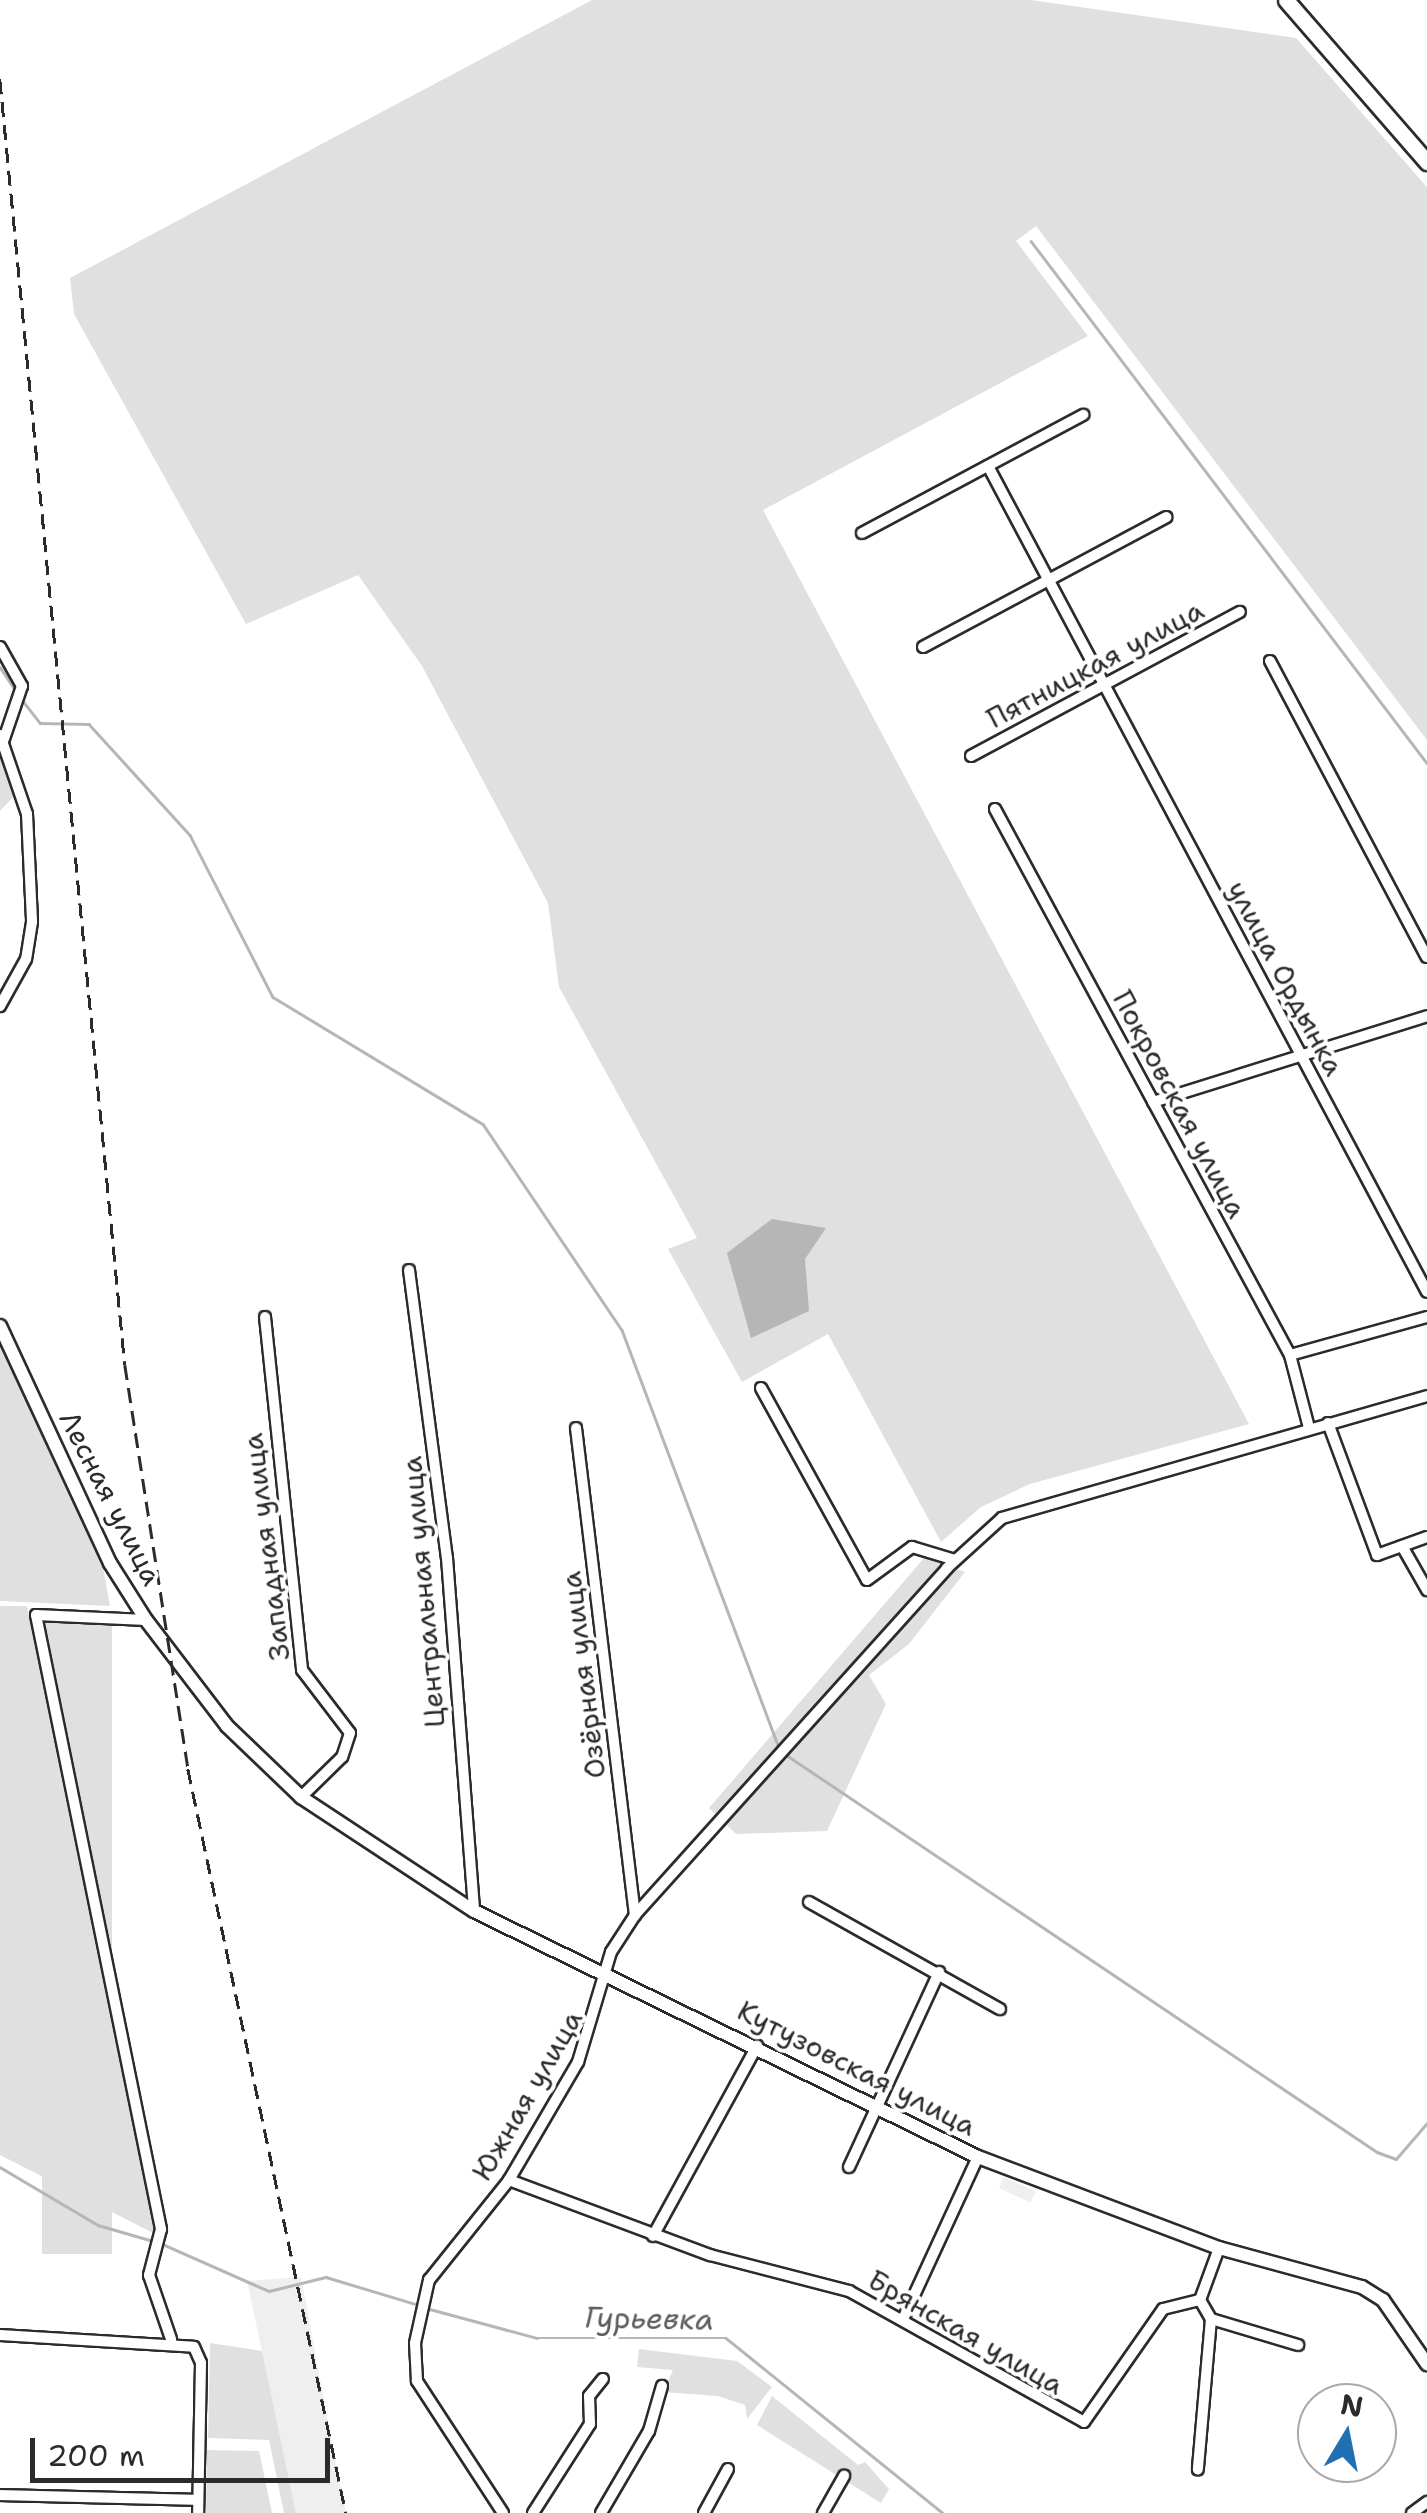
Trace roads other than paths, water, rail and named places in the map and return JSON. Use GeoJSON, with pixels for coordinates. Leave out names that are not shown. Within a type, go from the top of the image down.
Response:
{"type":"FeatureCollection","features":[{"type":"Feature","properties":{"kind":"main road"},"geometry":{"type":"LineString","coordinates":[[1286,0],[1427,162]]}},
{"type":"Feature","properties":{"kind":"street"},"geometry":{"type":"LineString","coordinates":[[862,533],[1083,415]]}},
{"type":"Feature","properties":{"kind":"street","name":"улица Ордынка"},"geometry":{"type":"LineString","coordinates":[[988,466],[1427,1292]]}},
{"type":"Feature","properties":{"kind":"street"},"geometry":{"type":"LineString","coordinates":[[923,647],[1166,517]]}},
{"type":"Feature","properties":{"kind":"street","name":"Пятницкая улица"},"geometry":{"type":"LineString","coordinates":[[970,756],[1240,612]]}},
{"type":"Feature","properties":{"kind":"street"},"geometry":{"type":"LineString","coordinates":[[0,648],[20,690],[2,737],[27,814],[32,922],[26,959],[0,1006]]}},
{"type":"Feature","properties":{"kind":"street"},"geometry":{"type":"LineString","coordinates":[[1270,661],[1427,957]]}},
{"type":"Feature","properties":{"kind":"street","name":"Покровская улица"},"geometry":{"type":"LineString","coordinates":[[995,809],[1290,1355],[1309,1428]]}},
{"type":"Feature","properties":{"kind":"street"},"geometry":{"type":"LineString","coordinates":[[1153,1102],[1427,1016]]}},
{"type":"Feature","properties":{"kind":"street","name":"Центральная улица"},"geometry":{"type":"LineString","coordinates":[[410,1270],[447,1558],[474,1911]]}},
{"type":"Feature","properties":{"kind":"street","name":"Западная улица"},"geometry":{"type":"LineString","coordinates":[[265,1317],[302,1670],[350,1733],[342,1757],[301,1797]]}},
{"type":"Feature","properties":{"kind":"street"},"geometry":{"type":"LineString","coordinates":[[1290,1355],[1427,1317]]}},
{"type":"Feature","properties":{"kind":"street","name":"Лесная улица"},"geometry":{"type":"LineString","coordinates":[[0,1326],[110,1563],[146,1620],[216,1714],[275,1771]]}},
{"type":"Feature","properties":{"kind":"street"},"geometry":{"type":"LineString","coordinates":[[761,1388],[867,1580],[912,1547],[955,1560]]}},
{"type":"Feature","properties":{"kind":"street","name":"Южная улица"},"geometry":{"type":"LineString","coordinates":[[504,2513],[417,2381],[429,2280],[509,2180],[578,2062],[606,1969],[635,1916],[955,1560],[1032,1503],[1427,1396]]}},
{"type":"Feature","properties":{"kind":"street"},"geometry":{"type":"LineString","coordinates":[[1328,1422],[1377,1555],[1427,1537]]}},
{"type":"Feature","properties":{"kind":"street","name":"Озёрная улица"},"geometry":{"type":"LineString","coordinates":[[576,1428],[635,1916]]}},
{"type":"Feature","properties":{"kind":"street"},"geometry":{"type":"LineString","coordinates":[[1402,1546],[1427,1590]]}},
{"type":"Feature","properties":{"kind":"street"},"geometry":{"type":"LineString","coordinates":[[146,1620],[36,1616],[161,2229],[149,2274],[171,2339]]}},
{"type":"Feature","properties":{"kind":"street","name":"Кутузовская улица"},"geometry":{"type":"LineString","coordinates":[[275,1771],[301,1797],[474,1911],[606,1969],[978,2157],[1219,2248],[1362,2287],[1383,2300],[1427,2364]]}},
{"type":"Feature","properties":{"kind":"street"},"geometry":{"type":"LineString","coordinates":[[809,1902],[1000,2009]]}},
{"type":"Feature","properties":{"kind":"street"},"geometry":{"type":"LineString","coordinates":[[849,2167],[874,2103],[938,1972]]}},
{"type":"Feature","properties":{"kind":"street"},"geometry":{"type":"LineString","coordinates":[[653,2236],[757,2046]]}},
{"type":"Feature","properties":{"kind":"street"},"geometry":{"type":"LineString","coordinates":[[904,2317],[978,2157]]}},
{"type":"Feature","properties":{"kind":"street","name":"Брянская улица"},"geometry":{"type":"LineString","coordinates":[[509,2180],[653,2236],[796,2271],[904,2317],[1084,2422],[1163,2309],[1200,2300]]}},
{"type":"Feature","properties":{"kind":"street"},"geometry":{"type":"LineString","coordinates":[[1198,2470],[1211,2319],[1200,2300],[1219,2248]]}},
{"type":"Feature","properties":{"kind":"street"},"geometry":{"type":"LineString","coordinates":[[1211,2319],[1298,2345]]}},
{"type":"Feature","properties":{"kind":"street"},"geometry":{"type":"LineString","coordinates":[[0,2336],[171,2339],[194,2348],[202,2363],[198,2507],[0,2495]]}},
{"type":"Feature","properties":{"kind":"street"},"geometry":{"type":"LineString","coordinates":[[533,2513],[590,2424],[589,2396],[604,2379]]}},
{"type":"Feature","properties":{"kind":"street"},"geometry":{"type":"LineString","coordinates":[[601,2513],[649,2431],[662,2386]]}},
{"type":"Feature","properties":{"kind":"street"},"geometry":{"type":"LineString","coordinates":[[704,2513],[728,2469]]}},
{"type":"Feature","properties":{"kind":"street"},"geometry":{"type":"LineString","coordinates":[[823,2513],[844,2476]]}},
{"type":"Feature","properties":{"kind":"street"},"geometry":{"type":"LineString","coordinates":[[1412,2513],[1427,2502]]}},
{"type":"Feature","properties":{"kind":"waterway"},"geometry":{"type":"LineString","coordinates":[[1031,241],[1427,763]]}},
{"type":"Feature","properties":{"kind":"waterway"},"geometry":{"type":"LineString","coordinates":[[0,667],[16,691]]}},
{"type":"Feature","properties":{"kind":"waterway"},"geometry":{"type":"LineString","coordinates":[[23,701],[40,723],[89,724],[190,835],[273,997],[483,1124],[622,1330],[779,1748]]}},
{"type":"Feature","properties":{"kind":"waterway"},"geometry":{"type":"LineString","coordinates":[[785,1754],[1377,2152],[1396,2159],[1427,2123]]}},
{"type":"Feature","properties":{"kind":"waterway","name":"Гурьевка"},"geometry":{"type":"LineString","coordinates":[[0,2167],[98,2225],[153,2241]]}},
{"type":"Feature","properties":{"kind":"waterway"},"geometry":{"type":"LineString","coordinates":[[160,2243],[269,2291],[326,2277],[419,2305]]}},
{"type":"Feature","properties":{"kind":"waterway","name":"Гурьевка"},"geometry":{"type":"LineString","coordinates":[[426,2308],[537,2338],[726,2338],[943,2513]]}},
{"type":"Feature","properties":{"kind":"railway"},"geometry":{"type":"LineString","coordinates":[[0,79],[125,1365],[188,1769],[346,2513]]}}]}
